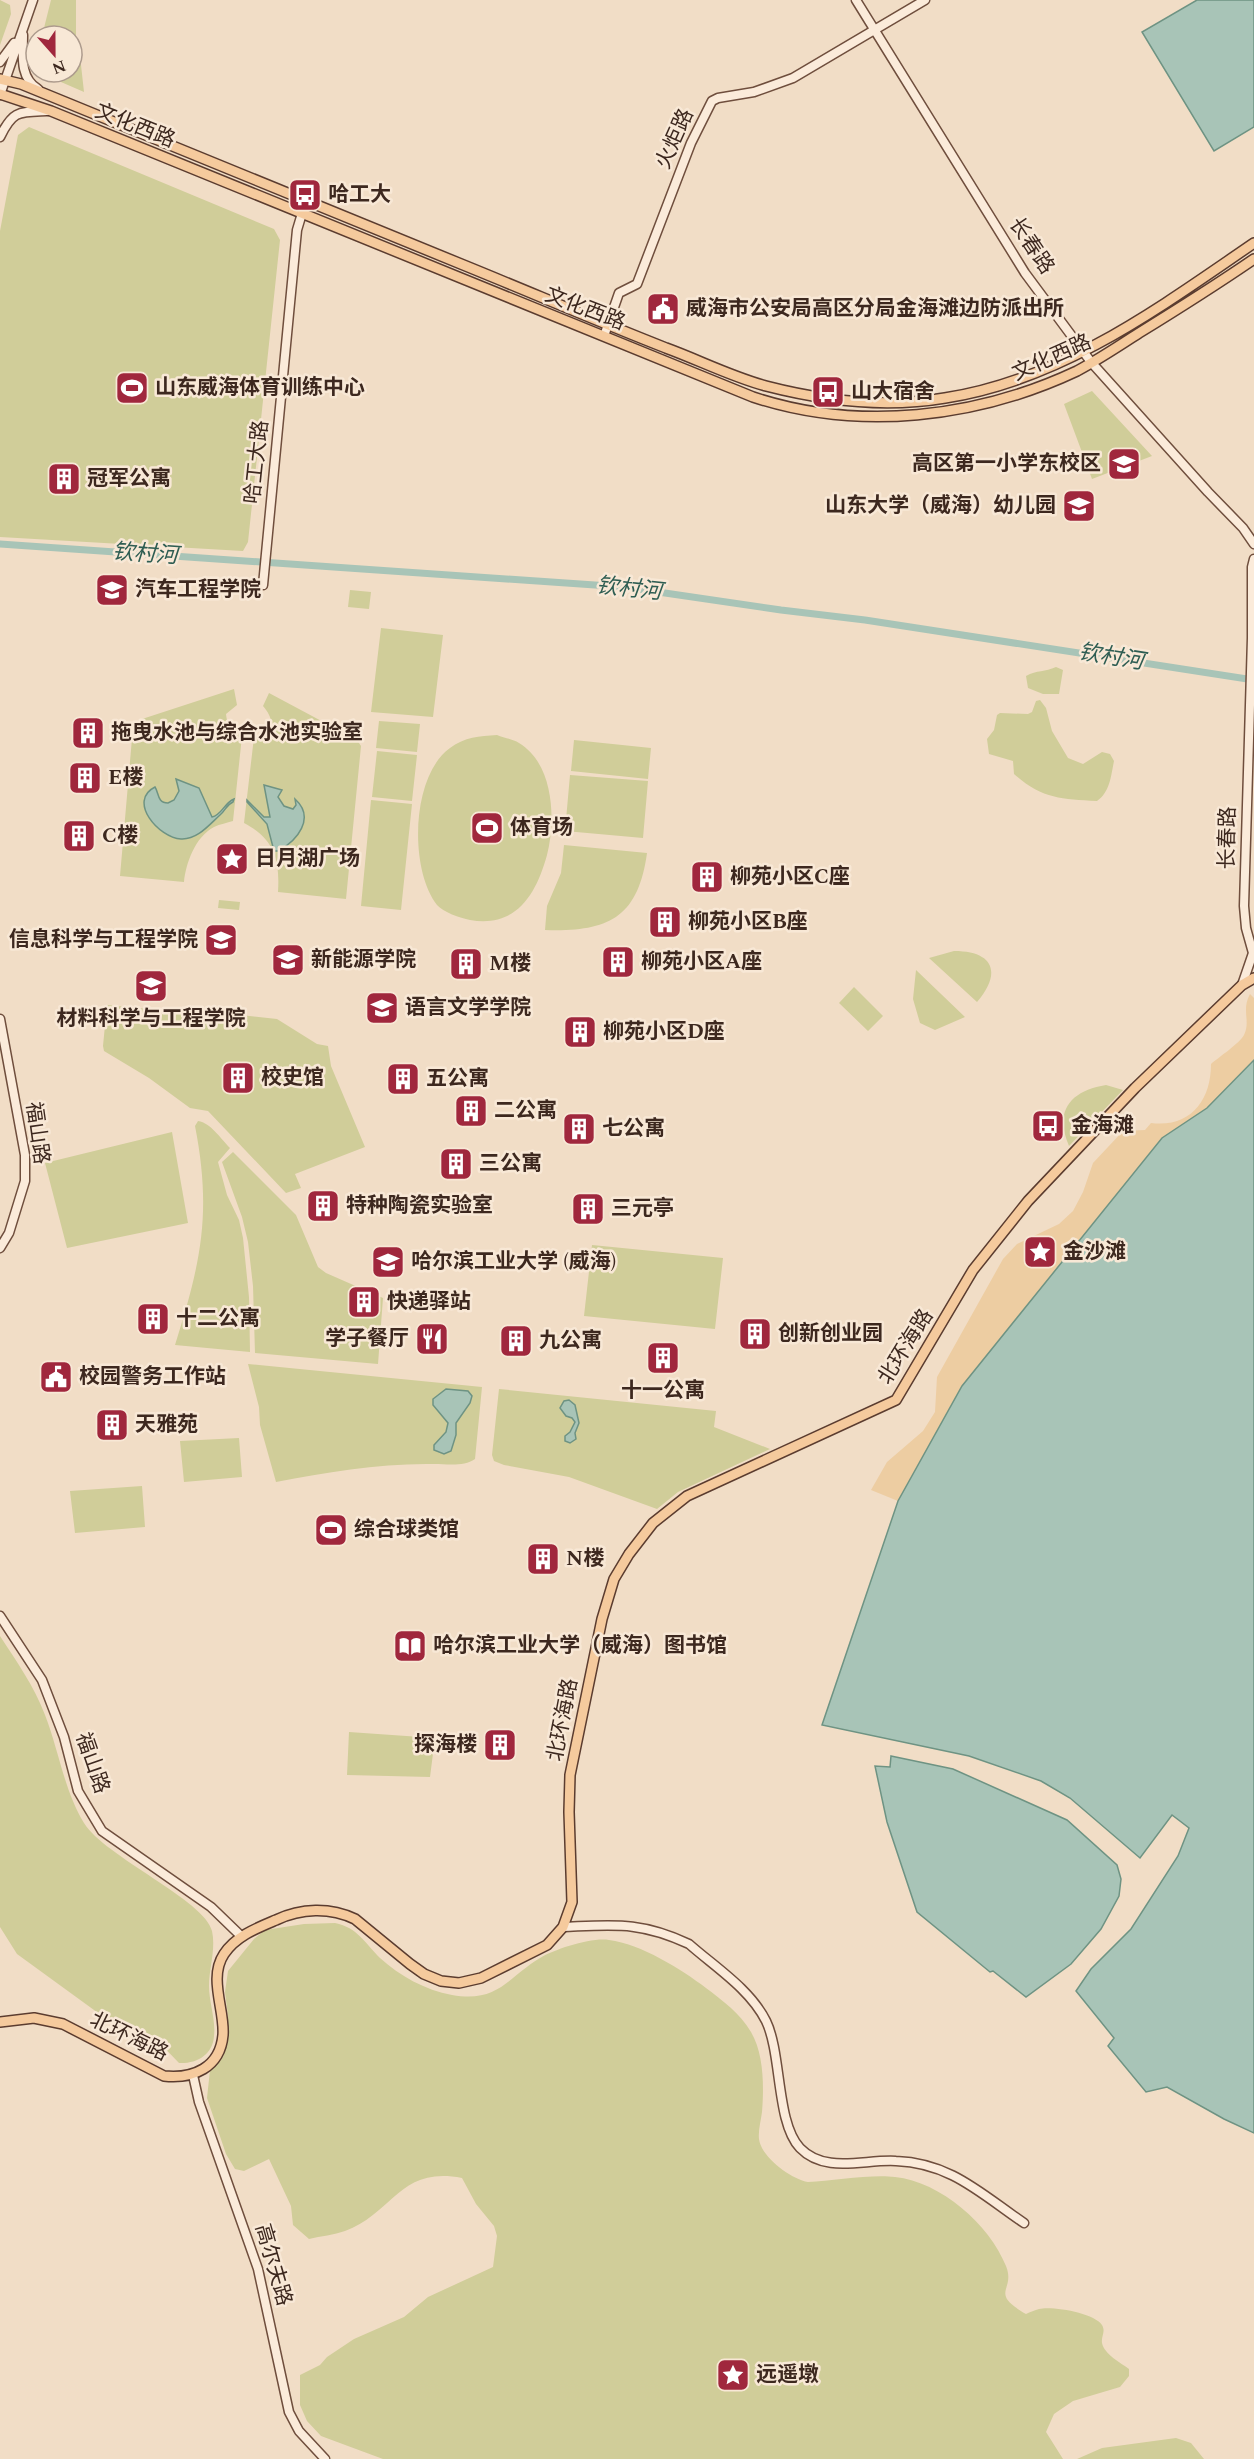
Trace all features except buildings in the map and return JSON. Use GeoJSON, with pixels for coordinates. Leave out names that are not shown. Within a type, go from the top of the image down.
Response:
{"type":"FeatureCollection","features":[{"type":"Feature","properties":{"kind":"main road","name":"文化西路"},"geometry":{"type":"LineString","coordinates":[[2,80],[54,98],[764,386],[861,403],[901,403],[945,398],[1001,386],[1046,370],[1085,351],[1198,281],[1254,243]]}},
{"type":"Feature","properties":{"kind":"main road","name":"文化西路"},"geometry":{"type":"LineString","coordinates":[[0,94],[51,111],[761,399],[800,409],[860,418],[903,417],[952,410],[1001,399],[1051,382],[1091,362],[1206,292],[1254,259]]}},
{"type":"Feature","properties":{"kind":"main road","name":"北环海路"},"geometry":{"type":"LineString","coordinates":[[0,2022],[34,2018],[63,2024],[164,2076],[193,2075],[212,2063],[223,2035],[218,1975],[223,1955],[241,1936],[285,1916],[326,1909],[355,1919],[424,1974],[441,1981],[459,1983],[481,1978],[547,1945],[563,1927],[572,1902],[570,1783],[582,1708],[602,1619],[615,1579],[629,1554],[653,1522],[687,1496],[896,1400],[973,1270],[1028,1201],[1135,1088],[1242,985],[1254,978]]}},
{"type":"Feature","properties":{"kind":"street"},"geometry":{"type":"LineString","coordinates":[[0,94],[2,80],[33,0]]}},
{"type":"Feature","properties":{"kind":"street","name":"长春路"},"geometry":{"type":"LineString","coordinates":[[856,0],[1025,273],[1091,362],[1200,484],[1243,528],[1254,544]]}},
{"type":"Feature","properties":{"kind":"street","name":"火炬路"},"geometry":{"type":"LineString","coordinates":[[604,336],[619,293],[637,284],[691,143],[712,101],[754,92],[793,78],[925,0]]}},
{"type":"Feature","properties":{"kind":"street"},"geometry":{"type":"LineString","coordinates":[[0,62],[23,28]]}},
{"type":"Feature","properties":{"kind":"street"},"geometry":{"type":"LineString","coordinates":[[23,28],[22,66],[33,86],[54,98]]}},
{"type":"Feature","properties":{"kind":"street"},"geometry":{"type":"LineString","coordinates":[[0,137],[8,120],[23,112],[51,111]]}},
{"type":"Feature","properties":{"kind":"street","name":"哈工大路"},"geometry":{"type":"LineString","coordinates":[[263,585],[297,230],[306,200]]}},
{"type":"Feature","properties":{"kind":"street","name":"长春路"},"geometry":{"type":"LineString","coordinates":[[1242,985],[1254,954],[1246,928],[1244,906],[1254,559]]}},
{"type":"Feature","properties":{"kind":"street","name":"福山路"},"geometry":{"type":"LineString","coordinates":[[0,1019],[25,1155],[25,1181],[9,1233],[0,1248]]}},
{"type":"Feature","properties":{"kind":"street","name":"福山路"},"geometry":{"type":"LineString","coordinates":[[0,1616],[42,1680],[64,1737],[78,1791],[102,1831],[211,1907],[241,1936]]}},
{"type":"Feature","properties":{"kind":"street"},"geometry":{"type":"LineString","coordinates":[[563,1927],[619,1924],[651,1929],[678,1939],[689,1944],[752,1998],[766,2022],[789,2127],[798,2146],[813,2160],[833,2164],[894,2161],[926,2164],[951,2173],[1024,2223]]}},
{"type":"Feature","properties":{"kind":"street","name":"高尔夫路"},"geometry":{"type":"LineString","coordinates":[[193,2075],[198,2102],[258,2269],[290,2412],[298,2431],[325,2459]]}},
{"type":"Feature","properties":{"kind":"shaded area"},"geometry":{"type":"Polygon","coordinates":[[[0,0],[10,5],[11,14],[0,45],[0,0]]]}},
{"type":"Feature","properties":{"kind":"shaded area"},"geometry":{"type":"Polygon","coordinates":[[[51,0],[76,0],[76,24],[45,24],[51,0]]]}},
{"type":"Feature","properties":{"kind":"shaded area"},"geometry":{"type":"Polygon","coordinates":[[[1197,0],[1254,0],[1254,127],[1214,151],[1142,32],[1197,0]]]}},
{"type":"Feature","properties":{"kind":"shaded area"},"geometry":{"type":"Polygon","coordinates":[[[66,84],[83,84],[84,92],[66,84]]]}},
{"type":"Feature","properties":{"kind":"shaded area","name":"山东威海体育训练中心"},"geometry":{"type":"Polygon","coordinates":[[[29,127],[274,229],[280,240],[248,542],[243,551],[0,537],[0,231],[18,135],[29,127]]]}},
{"type":"Feature","properties":{"kind":"shaded area"},"geometry":{"type":"Polygon","coordinates":[[[1092,391],[1152,456],[1092,479],[1064,404],[1092,391]]]}},
{"type":"Feature","properties":{"kind":"shaded area"},"geometry":{"type":"Polygon","coordinates":[[[350,590],[371,592],[369,609],[348,607],[350,590]]]}},
{"type":"Feature","properties":{"kind":"shaded area"},"geometry":{"type":"Polygon","coordinates":[[[381,628],[443,635],[433,717],[371,712],[381,628]]]}},
{"type":"Feature","properties":{"kind":"shaded area"},"geometry":{"type":"Polygon","coordinates":[[[1056,667],[1063,670],[1059,694],[1043,694],[1028,688],[1026,676],[1056,667]]]}},
{"type":"Feature","properties":{"kind":"shaded area"},"geometry":{"type":"Polygon","coordinates":[[[234,689],[237,705],[226,714],[231,727],[242,736],[233,821],[214,827],[202,837],[189,859],[184,882],[120,876],[133,727],[139,720],[234,689]]]}},
{"type":"Feature","properties":{"kind":"shaded area"},"geometry":{"type":"Polygon","coordinates":[[[269,693],[357,740],[361,746],[346,899],[278,892],[278,870],[273,851],[262,836],[244,823],[254,737],[269,729],[271,721],[263,706],[269,693]]]}},
{"type":"Feature","properties":{"kind":"shaded area"},"geometry":{"type":"Polygon","coordinates":[[[1040,700],[1046,708],[1052,731],[1068,758],[1083,764],[1102,752],[1110,754],[1114,761],[1105,793],[1097,801],[1062,798],[1043,793],[1014,774],[1013,761],[989,754],[987,739],[994,730],[997,715],[1000,713],[1028,714],[1032,712],[1036,701],[1040,700]]]}},
{"type":"Feature","properties":{"kind":"shaded area"},"geometry":{"type":"Polygon","coordinates":[[[379,721],[420,724],[417,752],[376,748],[379,721]]]}},
{"type":"Feature","properties":{"kind":"shaded area"},"geometry":{"type":"Polygon","coordinates":[[[497,735],[514,740],[531,752],[546,778],[550,794],[550,841],[537,883],[522,906],[500,919],[470,920],[440,908],[428,889],[419,847],[418,824],[421,800],[437,761],[450,748],[461,741],[497,735]]]}},
{"type":"Feature","properties":{"kind":"shaded area"},"geometry":{"type":"Polygon","coordinates":[[[574,740],[651,748],[648,779],[571,771],[574,740]]]}},
{"type":"Feature","properties":{"kind":"shaded area"},"geometry":{"type":"Polygon","coordinates":[[[377,751],[417,755],[412,801],[372,797],[377,751]]]}},
{"type":"Feature","properties":{"kind":"shaded area"},"geometry":{"type":"Polygon","coordinates":[[[570,775],[648,781],[643,838],[565,831],[570,775]]]}},
{"type":"Feature","properties":{"kind":"shaded area"},"geometry":{"type":"Polygon","coordinates":[[[176,779],[199,788],[212,817],[234,799],[233,802],[207,827],[192,837],[181,839],[172,837],[149,818],[144,801],[147,793],[155,787],[164,803],[174,800],[179,791],[176,779]]]}},
{"type":"Feature","properties":{"kind":"shaded area"},"geometry":{"type":"Polygon","coordinates":[[[264,785],[282,790],[278,797],[284,806],[293,809],[296,805],[295,799],[304,814],[304,821],[297,835],[278,851],[274,851],[267,824],[247,802],[247,800],[264,817],[270,817],[264,785]]]}},
{"type":"Feature","properties":{"kind":"shaded area"},"geometry":{"type":"Polygon","coordinates":[[[371,800],[412,804],[401,910],[361,906],[371,800]]]}},
{"type":"Feature","properties":{"kind":"shaded area"},"geometry":{"type":"Polygon","coordinates":[[[564,845],[647,853],[643,875],[636,893],[627,907],[616,917],[586,928],[545,930],[547,906],[561,873],[564,845]]]}},
{"type":"Feature","properties":{"kind":"shaded area"},"geometry":{"type":"Polygon","coordinates":[[[219,900],[240,902],[239,910],[218,908],[219,900]]]}},
{"type":"Feature","properties":{"kind":"shaded area"},"geometry":{"type":"Polygon","coordinates":[[[954,951],[978,955],[990,966],[990,982],[977,1002],[929,958],[954,951]]]}},
{"type":"Feature","properties":{"kind":"shaded area"},"geometry":{"type":"Polygon","coordinates":[[[916,970],[965,1017],[935,1030],[920,1023],[913,999],[916,970]]]}},
{"type":"Feature","properties":{"kind":"shaded area"},"geometry":{"type":"Polygon","coordinates":[[[854,987],[883,1016],[868,1031],[839,1003],[854,987]]]}},
{"type":"Feature","properties":{"kind":"shaded area"},"geometry":{"type":"Polygon","coordinates":[[[107,1005],[178,1012],[179,1008],[277,1019],[317,1044],[328,1046],[331,1066],[365,1147],[295,1174],[301,1188],[286,1193],[208,1111],[190,1108],[149,1078],[104,1051],[107,1005]]]}},
{"type":"Feature","properties":{"kind":"shaded area"},"geometry":{"type":"Polygon","coordinates":[[[1254,1060],[1254,2133],[1167,2087],[1146,2092],[1108,2046],[1114,2038],[1076,1991],[1091,1969],[1131,1929],[1178,1856],[1189,1828],[1172,1815],[1140,1858],[1070,1798],[1041,1781],[969,1756],[822,1725],[898,1501],[962,1386],[1162,1138],[1207,1108],[1254,1060]]]}},
{"type":"Feature","properties":{"kind":"shaded area"},"geometry":{"type":"Polygon","coordinates":[[[1106,1085],[1123,1090],[1069,1146],[1063,1123],[1068,1105],[1083,1092],[1106,1085]]]}},
{"type":"Feature","properties":{"kind":"shaded area"},"geometry":{"type":"Polygon","coordinates":[[[198,1121],[211,1128],[230,1148],[218,1162],[227,1195],[239,1220],[243,1238],[249,1297],[250,1352],[175,1345],[191,1288],[201,1237],[203,1185],[195,1126],[198,1121]]]}},
{"type":"Feature","properties":{"kind":"shaded area"},"geometry":{"type":"Polygon","coordinates":[[[172,1132],[188,1223],[67,1248],[45,1163],[172,1132]]]}},
{"type":"Feature","properties":{"kind":"shaded area"},"geometry":{"type":"Polygon","coordinates":[[[233,1152],[296,1215],[318,1267],[326,1273],[383,1298],[378,1364],[255,1353],[253,1286],[248,1242],[242,1217],[222,1162],[233,1152]]]}},
{"type":"Feature","properties":{"kind":"shaded area"},"geometry":{"type":"Polygon","coordinates":[[[592,1245],[723,1258],[715,1329],[584,1316],[592,1245]]]}},
{"type":"Feature","properties":{"kind":"shaded area"},"geometry":{"type":"Polygon","coordinates":[[[248,1364],[482,1387],[475,1459],[461,1464],[414,1464],[355,1469],[276,1482],[260,1425],[259,1407],[248,1364]]]}},
{"type":"Feature","properties":{"kind":"shaded area"},"geometry":{"type":"Polygon","coordinates":[[[446,1389],[468,1391],[472,1396],[470,1403],[456,1423],[456,1435],[451,1451],[444,1454],[434,1450],[434,1445],[446,1432],[448,1423],[433,1405],[433,1399],[446,1389]]]}},
{"type":"Feature","properties":{"kind":"shaded area"},"geometry":{"type":"Polygon","coordinates":[[[499,1389],[716,1411],[714,1427],[770,1449],[678,1492],[657,1509],[569,1477],[504,1465],[494,1461],[492,1455],[499,1389]]]}},
{"type":"Feature","properties":{"kind":"shaded area"},"geometry":{"type":"Polygon","coordinates":[[[569,1400],[575,1405],[579,1423],[575,1433],[576,1439],[570,1443],[565,1441],[565,1436],[575,1422],[560,1408],[564,1401],[569,1400]]]}},
{"type":"Feature","properties":{"kind":"shaded area"},"geometry":{"type":"Polygon","coordinates":[[[239,1438],[242,1477],[184,1482],[180,1441],[239,1438]]]}},
{"type":"Feature","properties":{"kind":"shaded area"},"geometry":{"type":"Polygon","coordinates":[[[142,1486],[145,1527],[75,1533],[70,1491],[142,1486]]]}},
{"type":"Feature","properties":{"kind":"shaded area"},"geometry":{"type":"Polygon","coordinates":[[[0,1636],[41,1704],[71,1797],[84,1823],[112,1850],[192,1906],[205,1919],[212,1931],[209,1986],[214,2036],[207,2053],[197,2060],[179,2063],[153,2036],[105,2018],[17,1954],[0,1927],[0,1636]]]}},
{"type":"Feature","properties":{"kind":"shaded area"},"geometry":{"type":"Polygon","coordinates":[[[349,1732],[435,1738],[430,1777],[347,1775],[349,1732]]]}},
{"type":"Feature","properties":{"kind":"shaded area"},"geometry":{"type":"Polygon","coordinates":[[[891,1756],[953,1769],[1067,1820],[1117,1865],[1121,1879],[1119,1896],[1101,1929],[1071,1964],[1026,1997],[993,1971],[990,1972],[917,1912],[887,1822],[875,1766],[890,1767],[891,1756]]]}},
{"type":"Feature","properties":{"kind":"shaded area"},"geometry":{"type":"Polygon","coordinates":[[[335,1923],[355,1932],[380,1958],[404,1976],[432,1990],[452,1995],[468,1997],[491,1992],[540,1958],[574,1944],[593,1940],[621,1942],[647,1952],[673,1966],[725,2003],[742,2019],[751,2032],[758,2050],[763,2082],[759,2139],[771,2160],[793,2177],[808,2182],[895,2177],[929,2187],[946,2196],[976,2221],[998,2250],[1008,2274],[1005,2291],[1008,2301],[1026,2314],[1045,2308],[1073,2311],[1098,2321],[1103,2327],[1103,2347],[1113,2358],[1129,2369],[1129,2376],[1120,2387],[1073,2401],[1054,2414],[1046,2432],[1063,2459],[383,2459],[321,2436],[307,2421],[300,2405],[300,2375],[320,2365],[327,2357],[354,2339],[404,2317],[428,2297],[493,2267],[497,2236],[494,2226],[476,2204],[462,2178],[441,2176],[424,2179],[410,2185],[362,2223],[336,2234],[309,2239],[293,2225],[291,2206],[269,2159],[244,2171],[235,2169],[226,2154],[207,2098],[210,2070],[223,2057],[225,2051],[228,2016],[225,1992],[228,1971],[254,1939],[265,1930],[304,1924],[335,1923]]]}},
{"type":"Feature","properties":{"kind":"shaded area"},"geometry":{"type":"Polygon","coordinates":[[[1176,2438],[1191,2443],[1204,2459],[1077,2459],[1102,2448],[1176,2438]]]}},
{"type":"Feature","properties":{"kind":"sand","name":"金沙滩"},"geometry":{"type":"Polygon","coordinates":[[[1250,994],[1254,998],[1254,1060],[1207,1108],[1162,1138],[962,1386],[898,1501],[871,1490],[887,1462],[923,1431],[935,1412],[937,1377],[1003,1259],[1017,1244],[1059,1224],[1073,1211],[1083,1192],[1093,1163],[1123,1131],[1145,1130],[1151,1123],[1177,1121],[1196,1109],[1207,1090],[1211,1064],[1244,1035],[1247,1025],[1246,1005],[1250,994]]]}},
{"type":"Feature","properties":{"kind":"waterway","name":"钦村河"},"geometry":{"type":"LineString","coordinates":[[0,544],[624,587],[865,620],[1254,680]]}},
{"type":"Feature","properties":{"kind":"place","name":"哈工大"},"geometry":{"type":"Point","coordinates":[305,195]}},
{"type":"Feature","properties":{"kind":"place","name":"威海市公安局高区分局金海滩边防派出所"},"geometry":{"type":"Point","coordinates":[663,309]}},
{"type":"Feature","properties":{"kind":"place","name":"山东威海体育训练中心"},"geometry":{"type":"Point","coordinates":[132,388]}},
{"type":"Feature","properties":{"kind":"place","name":"山大宿舍"},"geometry":{"type":"Point","coordinates":[828,392]}},
{"type":"Feature","properties":{"kind":"place","name":"高区第一小学东校区"},"geometry":{"type":"Point","coordinates":[1124,464]}},
{"type":"Feature","properties":{"kind":"place","name":"冠军公寓"},"geometry":{"type":"Point","coordinates":[64,479]}},
{"type":"Feature","properties":{"kind":"place","name":"山东大学（威海）幼儿园"},"geometry":{"type":"Point","coordinates":[1079,506]}},
{"type":"Feature","properties":{"kind":"place","name":"汽车工程学院"},"geometry":{"type":"Point","coordinates":[112,590]}},
{"type":"Feature","properties":{"kind":"place","name":"拖曳水池与综合水池实验室"},"geometry":{"type":"Point","coordinates":[88,733]}},
{"type":"Feature","properties":{"kind":"place","name":"E楼"},"geometry":{"type":"Point","coordinates":[85,778]}},
{"type":"Feature","properties":{"kind":"place","name":"体育场"},"geometry":{"type":"Point","coordinates":[487,828]}},
{"type":"Feature","properties":{"kind":"place","name":"C楼"},"geometry":{"type":"Point","coordinates":[79,836]}},
{"type":"Feature","properties":{"kind":"place","name":"日月湖广场"},"geometry":{"type":"Point","coordinates":[232,859]}},
{"type":"Feature","properties":{"kind":"place","name":"柳苑小区C座"},"geometry":{"type":"Point","coordinates":[707,877]}},
{"type":"Feature","properties":{"kind":"place","name":"柳苑小区B座"},"geometry":{"type":"Point","coordinates":[665,922]}},
{"type":"Feature","properties":{"kind":"place","name":"信息科学与工程学院"},"geometry":{"type":"Point","coordinates":[221,940]}},
{"type":"Feature","properties":{"kind":"place","name":"新能源学院"},"geometry":{"type":"Point","coordinates":[288,960]}},
{"type":"Feature","properties":{"kind":"place","name":"柳苑小区A座"},"geometry":{"type":"Point","coordinates":[618,962]}},
{"type":"Feature","properties":{"kind":"place","name":"M楼"},"geometry":{"type":"Point","coordinates":[466,964]}},
{"type":"Feature","properties":{"kind":"place","name":"材料科学与工程学院"},"geometry":{"type":"Point","coordinates":[151,986]}},
{"type":"Feature","properties":{"kind":"place","name":"语言文学学院"},"geometry":{"type":"Point","coordinates":[382,1008]}},
{"type":"Feature","properties":{"kind":"place","name":"柳苑小区D座"},"geometry":{"type":"Point","coordinates":[580,1032]}},
{"type":"Feature","properties":{"kind":"place","name":"校史馆"},"geometry":{"type":"Point","coordinates":[238,1078]}},
{"type":"Feature","properties":{"kind":"place","name":"五公寓"},"geometry":{"type":"Point","coordinates":[403,1079]}},
{"type":"Feature","properties":{"kind":"place","name":"二公寓"},"geometry":{"type":"Point","coordinates":[471,1111]}},
{"type":"Feature","properties":{"kind":"place","name":"金海滩"},"geometry":{"type":"Point","coordinates":[1048,1126]}},
{"type":"Feature","properties":{"kind":"place","name":"七公寓"},"geometry":{"type":"Point","coordinates":[579,1129]}},
{"type":"Feature","properties":{"kind":"place","name":"三公寓"},"geometry":{"type":"Point","coordinates":[456,1164]}},
{"type":"Feature","properties":{"kind":"place","name":"特种陶瓷实验室"},"geometry":{"type":"Point","coordinates":[323,1206]}},
{"type":"Feature","properties":{"kind":"place","name":"三元亭"},"geometry":{"type":"Point","coordinates":[588,1209]}},
{"type":"Feature","properties":{"kind":"place","name":"金沙滩"},"geometry":{"type":"Point","coordinates":[1040,1252]}},
{"type":"Feature","properties":{"kind":"place","name":"哈尔滨工业大学 (威海)"},"geometry":{"type":"Point","coordinates":[388,1262]}},
{"type":"Feature","properties":{"kind":"place","name":"快递驿站"},"geometry":{"type":"Point","coordinates":[364,1302]}},
{"type":"Feature","properties":{"kind":"place","name":"十二公寓"},"geometry":{"type":"Point","coordinates":[153,1319]}},
{"type":"Feature","properties":{"kind":"place","name":"创新创业园"},"geometry":{"type":"Point","coordinates":[755,1334]}},
{"type":"Feature","properties":{"kind":"place","name":"学子餐厅"},"geometry":{"type":"Point","coordinates":[432,1339]}},
{"type":"Feature","properties":{"kind":"place","name":"九公寓"},"geometry":{"type":"Point","coordinates":[516,1341]}},
{"type":"Feature","properties":{"kind":"place","name":"十一公寓"},"geometry":{"type":"Point","coordinates":[663,1358]}},
{"type":"Feature","properties":{"kind":"place","name":"校园警务工作站"},"geometry":{"type":"Point","coordinates":[56,1377]}},
{"type":"Feature","properties":{"kind":"place","name":"天雅苑"},"geometry":{"type":"Point","coordinates":[112,1425]}},
{"type":"Feature","properties":{"kind":"place","name":"综合球类馆"},"geometry":{"type":"Point","coordinates":[331,1530]}},
{"type":"Feature","properties":{"kind":"place","name":"N楼"},"geometry":{"type":"Point","coordinates":[543,1559]}},
{"type":"Feature","properties":{"kind":"place","name":"哈尔滨工业大学（威海）图书馆"},"geometry":{"type":"Point","coordinates":[410,1646]}},
{"type":"Feature","properties":{"kind":"place","name":"探海楼"},"geometry":{"type":"Point","coordinates":[500,1745]}},
{"type":"Feature","properties":{"kind":"place","name":"远遥墩"},"geometry":{"type":"Point","coordinates":[733,2375]}}]}
